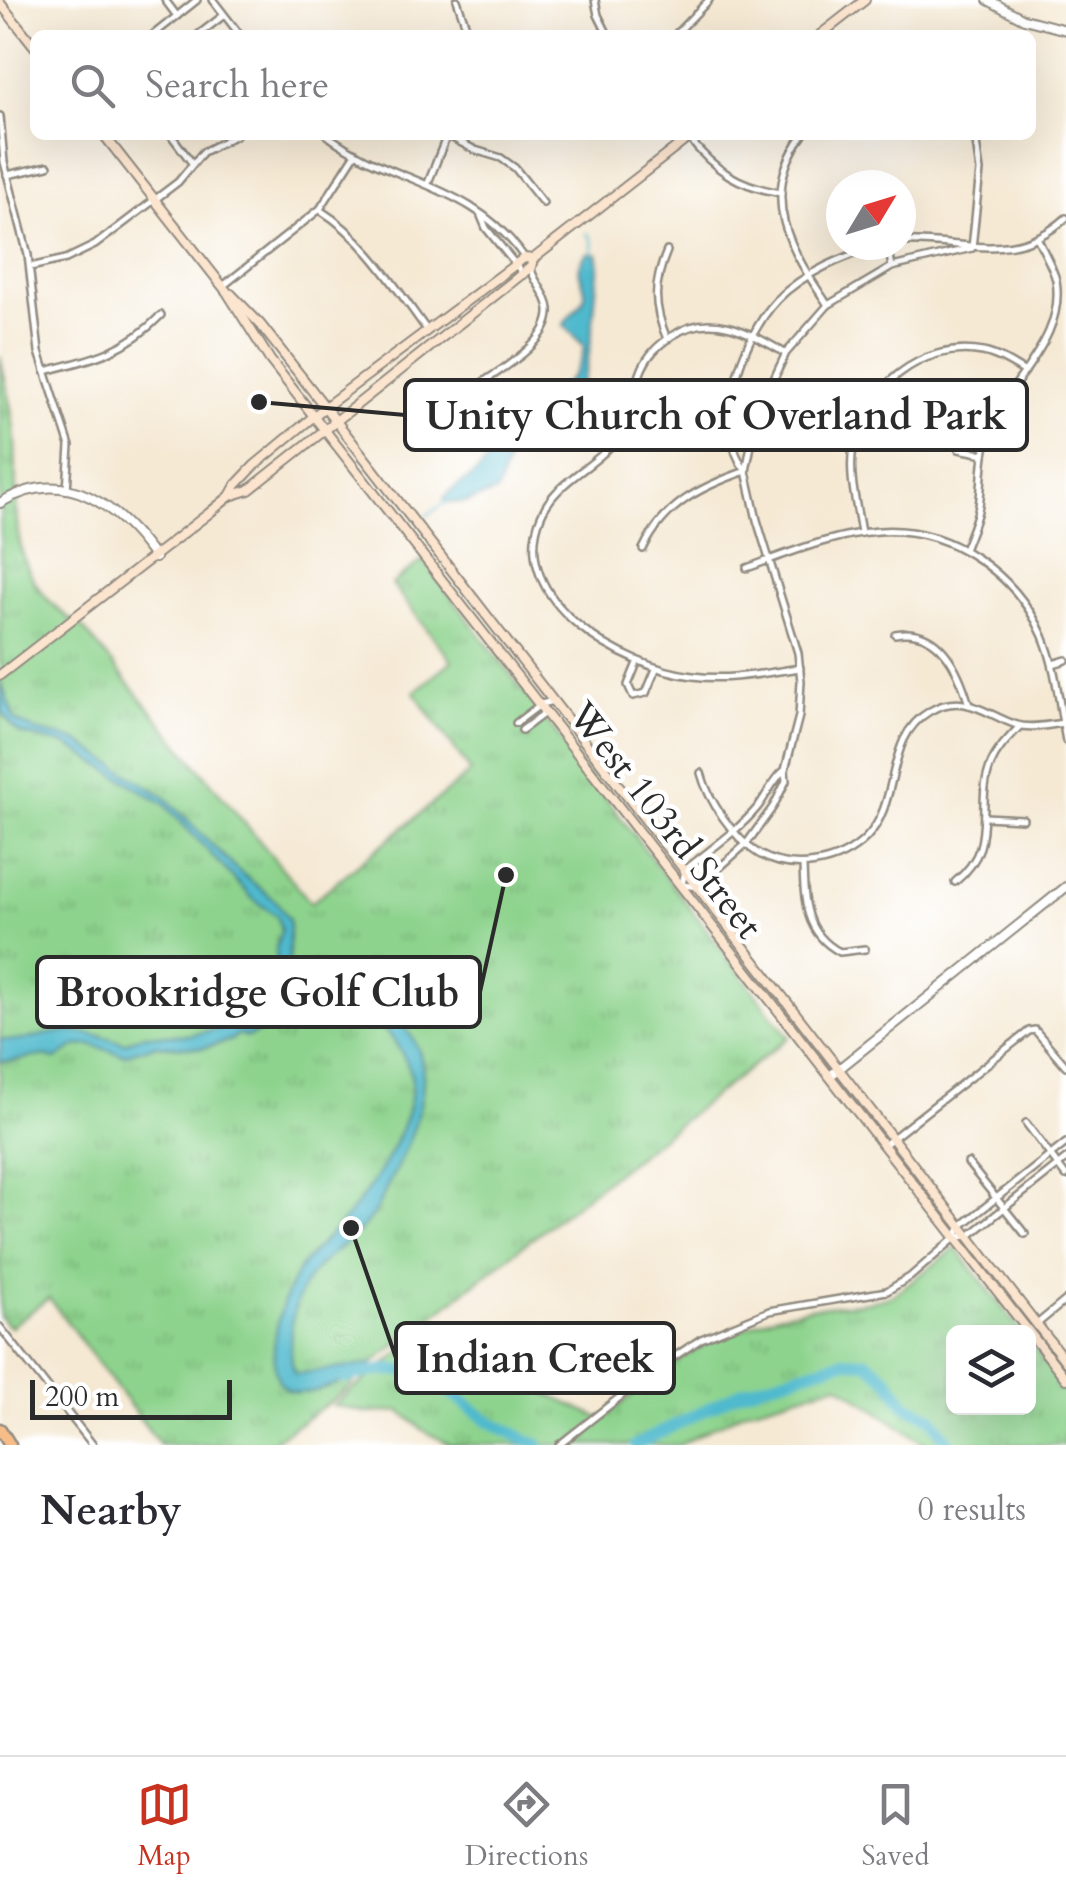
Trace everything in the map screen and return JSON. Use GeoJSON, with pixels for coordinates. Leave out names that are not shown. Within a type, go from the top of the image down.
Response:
{"type":"FeatureCollection","features":[{"type":"Feature","properties":{"kind":"highway"},"geometry":{"type":"LineString","coordinates":[[0,1429],[10,1445]]}},
{"type":"Feature","properties":{"kind":"main road"},"geometry":{"type":"LineString","coordinates":[[826,30],[864,0]]}},
{"type":"Feature","properties":{"kind":"main road"},"geometry":{"type":"LineString","coordinates":[[0,3],[30,42]]}},
{"type":"Feature","properties":{"kind":"main road","name":"West 103rd Street"},"geometry":{"type":"LineString","coordinates":[[108,140],[225,289],[323,429],[1025,1325]]}},
{"type":"Feature","properties":{"kind":"main road"},"geometry":{"type":"LineString","coordinates":[[0,675],[230,496],[248,490],[684,140]]}},
{"type":"Feature","properties":{"kind":"main road"},"geometry":{"type":"LineString","coordinates":[[230,496],[255,465],[325,407],[514,266],[528,267]]}},
{"type":"Feature","properties":{"kind":"main road","name":"West 103rd Street"},"geometry":{"type":"LineString","coordinates":[[225,289],[249,312],[335,419],[1066,1362]]}},
{"type":"Feature","properties":{"kind":"main road"},"geometry":{"type":"LineString","coordinates":[[248,327],[249,312]]}},
{"type":"Feature","properties":{"kind":"main road","name":"West 103rd Street"},"geometry":{"type":"LineString","coordinates":[[1036,1339],[1066,1380]]}},
{"type":"Feature","properties":{"kind":"street"},"geometry":{"type":"LineString","coordinates":[[165,0],[177,16]]}},
{"type":"Feature","properties":{"kind":"street"},"geometry":{"type":"LineString","coordinates":[[159,30],[197,0]]}},
{"type":"Feature","properties":{"kind":"street"},"geometry":{"type":"LineString","coordinates":[[213,0],[236,30]]}},
{"type":"Feature","properties":{"kind":"street"},"geometry":{"type":"LineString","coordinates":[[457,0],[467,30]]}},
{"type":"Feature","properties":{"kind":"street"},"geometry":{"type":"LineString","coordinates":[[595,0],[605,30]]}},
{"type":"Feature","properties":{"kind":"street"},"geometry":{"type":"LineString","coordinates":[[680,30],[709,0]]}},
{"type":"Feature","properties":{"kind":"street"},"geometry":{"type":"LineString","coordinates":[[992,1],[1024,20],[1066,30]]}},
{"type":"Feature","properties":{"kind":"street"},"geometry":{"type":"LineString","coordinates":[[204,30],[224,14]]}},
{"type":"Feature","properties":{"kind":"street"},"geometry":{"type":"LineString","coordinates":[[0,116],[6,175],[30,267],[44,371],[70,446],[68,490]]}},
{"type":"Feature","properties":{"kind":"street"},"geometry":{"type":"LineString","coordinates":[[175,140],[192,164]]}},
{"type":"Feature","properties":{"kind":"street"},"geometry":{"type":"LineString","coordinates":[[30,267],[82,252],[108,237],[185,175],[203,152],[226,140]]}},
{"type":"Feature","properties":{"kind":"street"},"geometry":{"type":"LineString","coordinates":[[335,140],[465,202],[502,229],[548,304],[547,325],[542,335],[455,403],[434,432]]}},
{"type":"Feature","properties":{"kind":"street"},"geometry":{"type":"LineString","coordinates":[[428,183],[445,140]]}},
{"type":"Feature","properties":{"kind":"street"},"geometry":{"type":"LineString","coordinates":[[457,140],[515,168],[543,203]]}},
{"type":"Feature","properties":{"kind":"street"},"geometry":{"type":"LineString","coordinates":[[692,140],[710,164],[734,181],[781,193]]}},
{"type":"Feature","properties":{"kind":"street"},"geometry":{"type":"LineString","coordinates":[[800,140],[788,160],[781,193],[789,242],[828,305]]}},
{"type":"Feature","properties":{"kind":"street"},"geometry":{"type":"LineString","coordinates":[[972,248],[980,172],[976,140]]}},
{"type":"Feature","properties":{"kind":"street"},"geometry":{"type":"LineString","coordinates":[[225,289],[320,209],[356,152]]}},
{"type":"Feature","properties":{"kind":"street"},"geometry":{"type":"LineString","coordinates":[[6,175],[48,166]]}},
{"type":"Feature","properties":{"kind":"street"},"geometry":{"type":"LineString","coordinates":[[320,209],[351,234],[427,330]]}},
{"type":"Feature","properties":{"kind":"street"},"geometry":{"type":"LineString","coordinates":[[481,216],[514,266]]}},
{"type":"Feature","properties":{"kind":"street"},"geometry":{"type":"LineString","coordinates":[[916,241],[999,248],[1037,237],[1066,218]]}},
{"type":"Feature","properties":{"kind":"street"},"geometry":{"type":"LineString","coordinates":[[964,550],[978,509],[984,454],[1004,401],[1050,339],[1060,306],[1057,282],[1037,237]]}},
{"type":"Feature","properties":{"kind":"street"},"geometry":{"type":"LineString","coordinates":[[746,472],[757,415],[786,353],[828,305],[892,267],[972,248]]}},
{"type":"Feature","properties":{"kind":"street"},"geometry":{"type":"LineString","coordinates":[[667,252],[654,296],[667,339]]}},
{"type":"Feature","properties":{"kind":"street"},"geometry":{"type":"LineString","coordinates":[[784,770],[776,776],[758,807],[685,870],[682,885],[698,887],[747,843],[786,781],[784,770],[800,716],[800,668],[746,472],[735,457],[731,399],[753,335],[777,300],[837,260]]}},
{"type":"Feature","properties":{"kind":"street"},"geometry":{"type":"LineString","coordinates":[[891,260],[892,267]]}},
{"type":"Feature","properties":{"kind":"street"},"geometry":{"type":"LineString","coordinates":[[44,371],[110,354],[142,334],[161,315]]}},
{"type":"Feature","properties":{"kind":"street"},"geometry":{"type":"LineString","coordinates":[[786,353],[737,327],[712,323],[692,326],[667,339],[644,365],[629,416],[613,444],[558,490],[542,512],[534,542],[542,580],[556,600],[596,640],[637,663],[656,670],[711,678],[800,668]]}},
{"type":"Feature","properties":{"kind":"street"},"geometry":{"type":"LineString","coordinates":[[861,533],[852,479],[853,448],[864,414],[884,386],[918,361],[962,350],[996,355],[1025,372]]}},
{"type":"Feature","properties":{"kind":"street"},"geometry":{"type":"LineString","coordinates":[[959,449],[984,454]]}},
{"type":"Feature","properties":{"kind":"street"},"geometry":{"type":"LineString","coordinates":[[643,549],[678,502],[708,484],[746,472]]}},
{"type":"Feature","properties":{"kind":"street"},"geometry":{"type":"LineString","coordinates":[[0,503],[32,490],[68,490],[93,497],[117,512],[155,558]]}},
{"type":"Feature","properties":{"kind":"street"},"geometry":{"type":"LineString","coordinates":[[747,568],[861,533],[909,532],[964,550],[1013,589],[1036,621],[1053,664],[1066,740]]}},
{"type":"Feature","properties":{"kind":"street"},"geometry":{"type":"LineString","coordinates":[[896,634],[921,636],[940,648],[956,668],[968,704]]}},
{"type":"Feature","properties":{"kind":"street"},"geometry":{"type":"LineString","coordinates":[[1053,664],[1066,660]]}},
{"type":"Feature","properties":{"kind":"street"},"geometry":{"type":"LineString","coordinates":[[637,663],[628,686],[633,696],[646,693],[656,670]]}},
{"type":"Feature","properties":{"kind":"street"},"geometry":{"type":"LineString","coordinates":[[522,730],[552,701]]}},
{"type":"Feature","properties":{"kind":"street"},"geometry":{"type":"LineString","coordinates":[[701,773],[709,796],[734,830],[759,854],[803,864],[840,856],[865,839],[888,802],[900,746],[910,728],[939,707],[968,704],[1020,726],[1063,724]]}},
{"type":"Feature","properties":{"kind":"street"},"geometry":{"type":"LineString","coordinates":[[516,724],[544,708]]}},
{"type":"Feature","properties":{"kind":"street"},"geometry":{"type":"LineString","coordinates":[[955,882],[980,851],[992,762],[1020,726]]}},
{"type":"Feature","properties":{"kind":"street"},"geometry":{"type":"LineString","coordinates":[[985,818],[1024,819]]}},
{"type":"Feature","properties":{"kind":"street"},"geometry":{"type":"LineString","coordinates":[[803,864],[804,902],[816,932],[840,952],[865,949]]}},
{"type":"Feature","properties":{"kind":"street"},"geometry":{"type":"LineString","coordinates":[[830,1076],[1066,887]]}},
{"type":"Feature","properties":{"kind":"street"},"geometry":{"type":"LineString","coordinates":[[884,1144],[1028,1030],[1035,1030],[1066,1066]]}},
{"type":"Feature","properties":{"kind":"street"},"geometry":{"type":"LineString","coordinates":[[1026,1123],[1066,1176]]}},
{"type":"Feature","properties":{"kind":"street"},"geometry":{"type":"LineString","coordinates":[[559,1445],[672,1357],[712,1334],[793,1305],[863,1297],[910,1277],[956,1238],[961,1226],[1066,1144]]}},
{"type":"Feature","properties":{"kind":"street"},"geometry":{"type":"LineString","coordinates":[[956,1238],[969,1236],[1066,1159]]}},
{"type":"Feature","properties":{"kind":"street"},"geometry":{"type":"LineString","coordinates":[[968,1163],[1025,1234]]}},
{"type":"Feature","properties":{"kind":"street"},"geometry":{"type":"LineString","coordinates":[[1037,1324],[1066,1300]]}},
{"type":"Feature","properties":{"kind":"street"},"geometry":{"type":"LineString","coordinates":[[0,1326],[94,1445]]}},
{"type":"Feature","properties":{"kind":"green space"},"geometry":{"type":"Polygon","coordinates":[[[0,356],[14,430],[17,522],[27,567],[39,588],[82,627],[311,903],[471,772],[414,692],[452,661],[392,584],[423,560],[789,1037],[363,1371],[348,1389],[268,1445],[160,1445],[49,1298],[10,1327],[0,1317],[0,356]]]}},
{"type":"Feature","properties":{"kind":"green space"},"geometry":{"type":"Polygon","coordinates":[[[956,1248],[1016,1325],[946,1325],[946,1415],[1036,1415],[1036,1350],[1066,1391],[1066,1445],[927,1445],[838,1384],[747,1410],[679,1445],[451,1445],[423,1430],[400,1411],[368,1413],[333,1405],[421,1336],[602,1419],[672,1364],[716,1338],[774,1316],[893,1295],[956,1248]]]}},
{"type":"Feature","properties":{"kind":"water"},"geometry":{"type":"Polygon","coordinates":[[[588,253],[597,254],[599,266],[590,351],[578,393],[567,410],[553,421],[522,428],[514,440],[497,492],[467,502],[447,503],[444,498],[479,471],[512,426],[563,386],[581,361],[584,346],[564,325],[584,299],[580,267],[588,253]]]}},
{"type":"Feature","properties":{"kind":"water"},"geometry":{"type":"Polygon","coordinates":[[[0,681],[15,720],[36,731],[75,740],[165,797],[235,868],[276,901],[289,920],[289,961],[297,993],[376,1009],[406,1029],[417,1048],[423,1069],[422,1091],[401,1159],[370,1219],[307,1280],[292,1321],[290,1343],[295,1374],[372,1364],[352,1377],[309,1392],[285,1388],[275,1368],[276,1330],[298,1272],[360,1200],[399,1134],[412,1084],[404,1057],[395,1042],[375,1024],[346,1016],[316,1015],[289,1020],[247,1037],[238,1034],[203,1048],[155,1045],[124,1055],[91,1045],[76,1046],[56,1059],[40,1056],[0,1061],[0,1039],[21,1040],[72,1032],[125,1043],[142,1035],[190,1035],[265,1018],[278,1005],[276,948],[281,930],[277,916],[253,899],[164,804],[67,745],[21,734],[13,727],[2,712],[0,681]]]}},
{"type":"Feature","properties":{"kind":"waterway"},"geometry":{"type":"LineString","coordinates":[[587,233],[593,255]]}},
{"type":"Feature","properties":{"kind":"waterway"},"geometry":{"type":"LineString","coordinates":[[426,516],[449,500]]}},
{"type":"Feature","properties":{"kind":"waterway"},"geometry":{"type":"LineString","coordinates":[[636,1445],[742,1391],[844,1361],[867,1362],[889,1380],[905,1405],[931,1417],[950,1445]]}},
{"type":"Feature","properties":{"kind":"waterway"},"geometry":{"type":"LineString","coordinates":[[344,1378],[383,1370],[414,1374],[442,1387],[497,1426],[538,1445]]}},
{"type":"Feature","properties":{"kind":"place","name":"Unity Church of Overland Park"},"geometry":{"type":"Point","coordinates":[259,402]}},
{"type":"Feature","properties":{"kind":"place","name":"Brookridge Golf Club"},"geometry":{"type":"Point","coordinates":[506,875]}},
{"type":"Feature","properties":{"kind":"place","name":"Indian Creek"},"geometry":{"type":"Point","coordinates":[351,1228]}}]}
